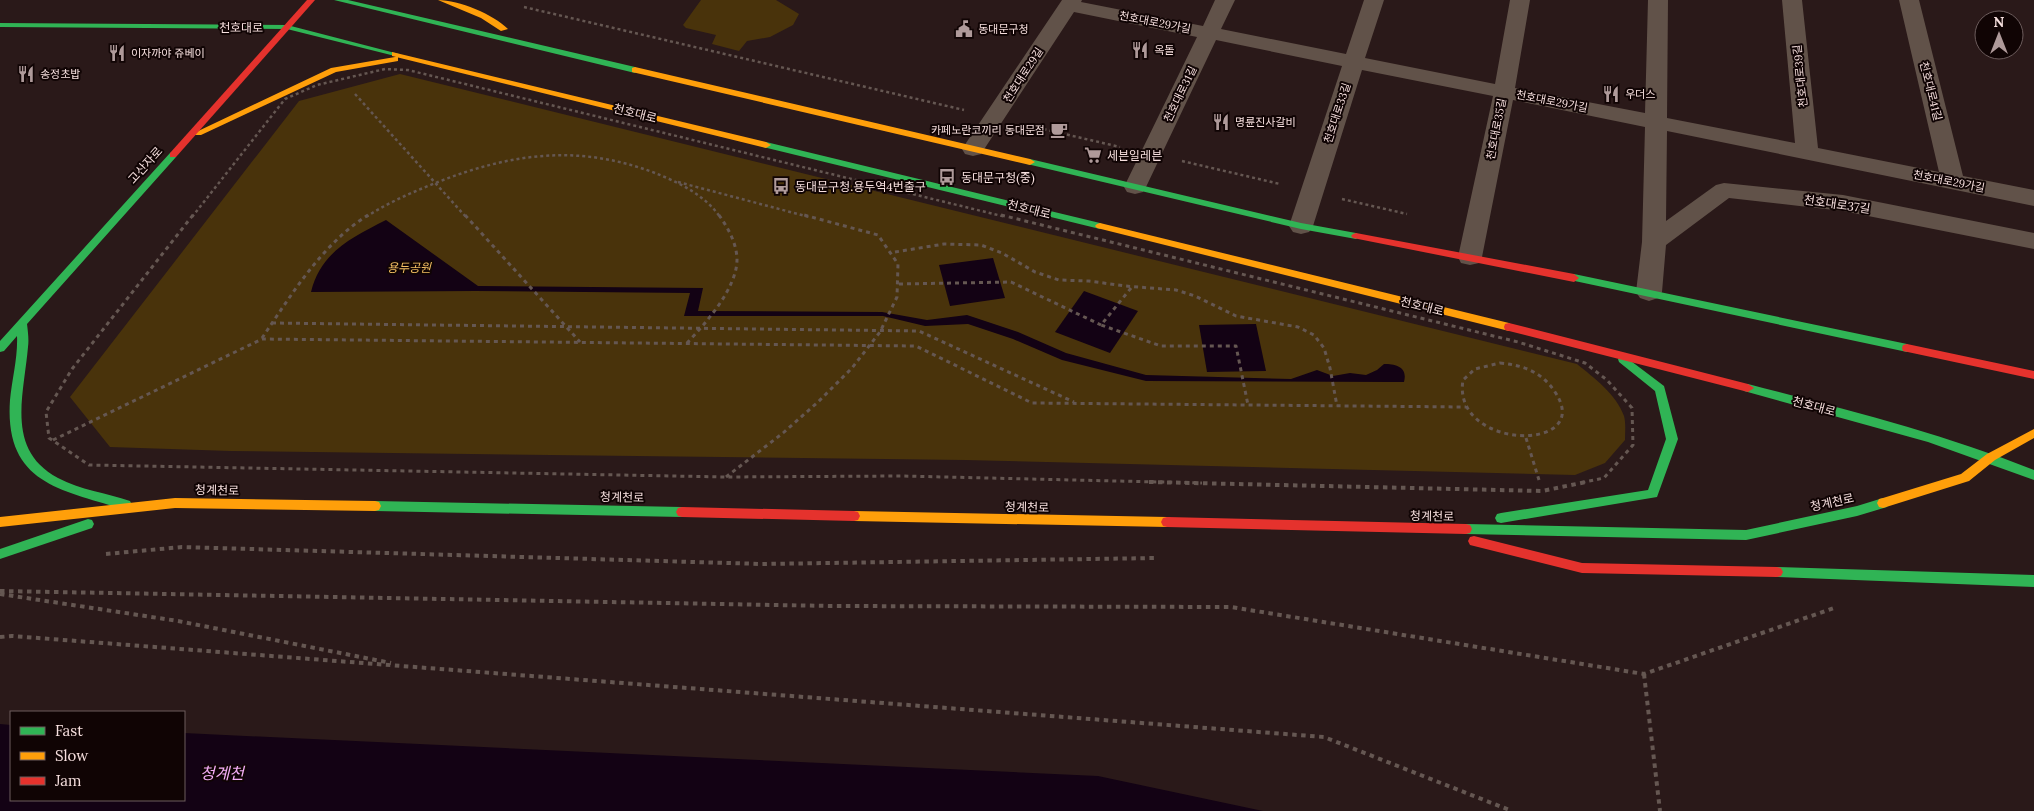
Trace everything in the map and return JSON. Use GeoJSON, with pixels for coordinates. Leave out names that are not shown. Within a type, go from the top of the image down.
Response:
{"type":"FeatureCollection","features":[{"type":"Feature","properties":{"kind":"main road","name":"고산자로"},"geometry":{"type":"LineString","coordinates":[[0,348],[311,0]]}},
{"type":"Feature","properties":{"kind":"main road"},"geometry":{"type":"LineString","coordinates":[[338,0],[1301,226],[1649,292],[2034,375]]}},
{"type":"Feature","properties":{"kind":"main road"},"geometry":{"type":"LineString","coordinates":[[442,0],[484,16],[529,45]]}},
{"type":"Feature","properties":{"kind":"main road","name":"천호대로"},"geometry":{"type":"LineString","coordinates":[[3,28],[288,27],[1616,353],[1916,433],[1991,457],[2034,475]]}},
{"type":"Feature","properties":{"kind":"main road"},"geometry":{"type":"LineString","coordinates":[[188,138],[334,70],[375,61],[408,57]]}},
{"type":"Feature","properties":{"kind":"main road"},"geometry":{"type":"LineString","coordinates":[[0,335],[22,324],[23,348],[14,418],[19,449],[30,466],[51,480],[132,508]]}},
{"type":"Feature","properties":{"kind":"main road"},"geometry":{"type":"LineString","coordinates":[[1426,530],[1653,494],[1672,439],[1660,389],[1616,353]]}},
{"type":"Feature","properties":{"kind":"main road","name":"청계천로"},"geometry":{"type":"LineString","coordinates":[[0,522],[175,503],[509,508],[1426,530],[1746,535],[1857,511],[1965,478],[1991,457],[2034,433]]}},
{"type":"Feature","properties":{"kind":"main road"},"geometry":{"type":"LineString","coordinates":[[0,554],[132,508]]}},
{"type":"Feature","properties":{"kind":"main road"},"geometry":{"type":"LineString","coordinates":[[1426,530],[1582,568],[1854,573],[2034,580]]}},
{"type":"Feature","properties":{"kind":"street","name":"천호대로31길"},"geometry":{"type":"LineString","coordinates":[[1135,187],[1225,0]]}},
{"type":"Feature","properties":{"kind":"street","name":"천호대로33길"},"geometry":{"type":"LineString","coordinates":[[1301,226],[1374,0]]}},
{"type":"Feature","properties":{"kind":"street","name":"천호대로35길"},"geometry":{"type":"LineString","coordinates":[[1470,257],[1504,92],[1520,0]]}},
{"type":"Feature","properties":{"kind":"street"},"geometry":{"type":"LineString","coordinates":[[1649,292],[1654,242],[1658,0]]}},
{"type":"Feature","properties":{"kind":"street","name":"천호대로39길"},"geometry":{"type":"LineString","coordinates":[[1792,0],[1807,152]]}},
{"type":"Feature","properties":{"kind":"street","name":"천호대로41길"},"geometry":{"type":"LineString","coordinates":[[1909,0],[1953,182]]}},
{"type":"Feature","properties":{"kind":"street","name":"천호대로29가길"},"geometry":{"type":"LineString","coordinates":[[1071,2],[1210,33],[2034,198]]}},
{"type":"Feature","properties":{"kind":"street","name":"천호대로29길"},"geometry":{"type":"LineString","coordinates":[[974,149],[1071,2]]}},
{"type":"Feature","properties":{"kind":"street","name":"천호대로37길"},"geometry":{"type":"LineString","coordinates":[[1654,242],[1724,190],[1843,204],[2034,241]]}},
{"type":"Feature","properties":{"kind":"path"},"geometry":{"type":"LineString","coordinates":[[385,69],[408,70],[1518,342],[1585,363],[1606,380],[1632,408],[1633,445],[1604,478],[1542,491],[902,476],[726,477],[89,465],[49,438],[46,412],[72,369],[285,99],[317,84],[341,79],[385,69]]}},
{"type":"Feature","properties":{"kind":"path"},"geometry":{"type":"LineString","coordinates":[[341,79],[347,86]]}},
{"type":"Feature","properties":{"kind":"path"},"geometry":{"type":"LineString","coordinates":[[353,93],[580,342]]}},
{"type":"Feature","properties":{"kind":"path"},"geometry":{"type":"LineString","coordinates":[[262,339],[296,287],[339,236],[383,205],[435,183],[490,165],[523,158],[558,154],[592,155],[618,159],[675,182],[862,229],[878,235],[895,252],[900,266],[896,300],[880,331],[856,364],[812,409],[726,477]]}},
{"type":"Feature","properties":{"kind":"path"},"geometry":{"type":"LineString","coordinates":[[675,182],[717,210],[732,232],[737,258],[730,285],[723,300],[687,343]]}},
{"type":"Feature","properties":{"kind":"path"},"geometry":{"type":"LineString","coordinates":[[895,252],[944,245],[970,243],[984,245],[1006,254],[1027,268],[1062,281],[1088,281],[1132,287],[1159,288],[1188,293],[1205,300],[1228,314],[1243,319],[1265,324],[1290,325],[1315,336],[1326,352],[1337,406]]}},
{"type":"Feature","properties":{"kind":"path"},"geometry":{"type":"LineString","coordinates":[[898,284],[1011,282],[1101,325],[1162,346],[1236,346],[1248,405]]}},
{"type":"Feature","properties":{"kind":"path"},"geometry":{"type":"LineString","coordinates":[[1101,325],[1132,287]]}},
{"type":"Feature","properties":{"kind":"path"},"geometry":{"type":"LineString","coordinates":[[272,323],[919,331],[1076,403]]}},
{"type":"Feature","properties":{"kind":"path"},"geometry":{"type":"LineString","coordinates":[[52,440],[262,339],[916,346],[1032,403],[1466,407]]}},
{"type":"Feature","properties":{"kind":"path"},"geometry":{"type":"LineString","coordinates":[[1500,363],[1534,372],[1547,381],[1558,393],[1562,406],[1562,418],[1554,428],[1542,435],[1526,438],[1509,436],[1491,429],[1476,419],[1466,407],[1461,396],[1461,385],[1465,375],[1474,368],[1500,363]]}},
{"type":"Feature","properties":{"kind":"path"},"geometry":{"type":"LineString","coordinates":[[1526,438],[1542,491]]}},
{"type":"Feature","properties":{"kind":"path"},"geometry":{"type":"LineString","coordinates":[[105,554],[182,547],[762,564],[1167,558]]}},
{"type":"Feature","properties":{"kind":"path"},"geometry":{"type":"LineString","coordinates":[[0,593],[178,620],[406,666]]}},
{"type":"Feature","properties":{"kind":"path"},"geometry":{"type":"LineString","coordinates":[[0,593],[821,606],[1231,607],[1644,674],[1840,606]]}},
{"type":"Feature","properties":{"kind":"path"},"geometry":{"type":"LineString","coordinates":[[0,637],[12,636],[1324,737],[1512,811]]}},
{"type":"Feature","properties":{"kind":"path"},"geometry":{"type":"LineString","coordinates":[[1644,674],[1660,811]]}},
{"type":"Feature","properties":{"kind":"green space"},"geometry":{"type":"Polygon","coordinates":[[[701,0],[776,0],[799,14],[793,25],[770,37],[747,41],[739,51],[712,44],[716,35],[686,28],[683,25],[701,0]]]}},
{"type":"Feature","properties":{"kind":"green space","name":"용두공원"},"geometry":{"type":"Polygon","coordinates":[[[400,74],[1577,364],[1604,387],[1616,401],[1624,416],[1625,440],[1605,463],[1575,475],[965,460],[231,451],[110,447],[70,397],[299,101],[400,74]]]}},
{"type":"Feature","properties":{"kind":"water"},"geometry":{"type":"Polygon","coordinates":[[[386,220],[478,286],[703,288],[698,311],[882,312],[927,320],[967,315],[1018,332],[1066,353],[1146,375],[1291,379],[1317,370],[1333,376],[1350,373],[1366,375],[1384,364],[1400,367],[1405,377],[1404,382],[1146,381],[1062,360],[1013,339],[968,324],[925,326],[883,316],[684,316],[690,293],[311,292],[322,266],[330,256],[350,240],[386,220]]]}},
{"type":"Feature","properties":{"kind":"water"},"geometry":{"type":"Polygon","coordinates":[[[993,258],[1005,298],[950,306],[939,265],[993,258]]]}},
{"type":"Feature","properties":{"kind":"water"},"geometry":{"type":"Polygon","coordinates":[[[1084,291],[1138,311],[1110,353],[1055,332],[1084,291]]]}},
{"type":"Feature","properties":{"kind":"water"},"geometry":{"type":"Polygon","coordinates":[[[1256,324],[1266,371],[1207,372],[1199,325],[1256,324]]]}},
{"type":"Feature","properties":{"kind":"water","name":"청계천"},"geometry":{"type":"Polygon","coordinates":[[[0,724],[10,725],[10,801],[185,801],[185,733],[1098,776],[1263,811],[0,811],[0,724]]]}},
{"type":"Feature","properties":{"kind":"traffic: fast"},"geometry":{"type":"LineString","coordinates":[[338,0],[635,70]]}},
{"type":"Feature","properties":{"kind":"traffic: fast"},"geometry":{"type":"LineString","coordinates":[[0,25],[287,27],[395,54]]}},
{"type":"Feature","properties":{"kind":"traffic: fast"},"geometry":{"type":"LineString","coordinates":[[766,145],[1100,226]]}},
{"type":"Feature","properties":{"kind":"traffic: fast"},"geometry":{"type":"LineString","coordinates":[[0,348],[173,155]]}},
{"type":"Feature","properties":{"kind":"traffic: fast"},"geometry":{"type":"LineString","coordinates":[[1030,162],[1301,226],[1356,236]]}},
{"type":"Feature","properties":{"kind":"traffic: fast"},"geometry":{"type":"LineString","coordinates":[[1574,278],[1907,348]]}},
{"type":"Feature","properties":{"kind":"traffic: fast"},"geometry":{"type":"LineString","coordinates":[[22,323],[23,346],[16,403],[16,421],[19,439],[25,456],[36,470],[53,481],[126,505]]}},
{"type":"Feature","properties":{"kind":"traffic: fast"},"geometry":{"type":"LineString","coordinates":[[1501,518],[1653,494],[1672,439],[1660,389],[1623,359]]}},
{"type":"Feature","properties":{"kind":"traffic: fast"},"geometry":{"type":"LineString","coordinates":[[1748,388],[1928,437],[2034,475]]}},
{"type":"Feature","properties":{"kind":"traffic: fast"},"geometry":{"type":"LineString","coordinates":[[1466,529],[1746,535],[1857,511],[1883,503]]}},
{"type":"Feature","properties":{"kind":"traffic: fast"},"geometry":{"type":"LineString","coordinates":[[375,506],[682,512]]}},
{"type":"Feature","properties":{"kind":"traffic: fast"},"geometry":{"type":"LineString","coordinates":[[0,554],[88,524]]}},
{"type":"Feature","properties":{"kind":"traffic: fast"},"geometry":{"type":"LineString","coordinates":[[1777,572],[2034,581]]}},
{"type":"Feature","properties":{"kind":"traffic: slow"},"geometry":{"type":"LineString","coordinates":[[442,0],[484,16],[504,29]]}},
{"type":"Feature","properties":{"kind":"traffic: slow"},"geometry":{"type":"LineString","coordinates":[[395,54],[766,145]]}},
{"type":"Feature","properties":{"kind":"traffic: slow"},"geometry":{"type":"LineString","coordinates":[[198,133],[334,70],[395,59]]}},
{"type":"Feature","properties":{"kind":"traffic: slow"},"geometry":{"type":"LineString","coordinates":[[635,70],[1030,162]]}},
{"type":"Feature","properties":{"kind":"traffic: slow"},"geometry":{"type":"LineString","coordinates":[[1100,226],[1509,327]]}},
{"type":"Feature","properties":{"kind":"traffic: slow"},"geometry":{"type":"LineString","coordinates":[[1883,503],[1965,478],[1991,457],[2034,433]]}},
{"type":"Feature","properties":{"kind":"traffic: slow"},"geometry":{"type":"LineString","coordinates":[[0,522],[175,503],[375,506]]}},
{"type":"Feature","properties":{"kind":"traffic: slow"},"geometry":{"type":"LineString","coordinates":[[854,516],[1167,522]]}},
{"type":"Feature","properties":{"kind":"traffic: jam"},"geometry":{"type":"LineString","coordinates":[[173,155],[311,0]]}},
{"type":"Feature","properties":{"kind":"traffic: jam"},"geometry":{"type":"LineString","coordinates":[[1356,236],[1574,278]]}},
{"type":"Feature","properties":{"kind":"traffic: jam"},"geometry":{"type":"LineString","coordinates":[[1509,327],[1748,388]]}},
{"type":"Feature","properties":{"kind":"traffic: jam"},"geometry":{"type":"LineString","coordinates":[[1907,348],[2034,375]]}},
{"type":"Feature","properties":{"kind":"traffic: jam"},"geometry":{"type":"LineString","coordinates":[[682,512],[854,516]]}},
{"type":"Feature","properties":{"kind":"traffic: jam"},"geometry":{"type":"LineString","coordinates":[[1167,522],[1466,529]]}},
{"type":"Feature","properties":{"kind":"traffic: jam"},"geometry":{"type":"LineString","coordinates":[[1474,541],[1582,568],[1777,572]]}},
{"type":"Feature","properties":{"kind":"place","name":"동대문구청"},"geometry":{"type":"Point","coordinates":[964,29]}},
{"type":"Feature","properties":{"kind":"place","name":"옥돌"},"geometry":{"type":"Point","coordinates":[1140,50]}},
{"type":"Feature","properties":{"kind":"place","name":"이자까야 쥬베이"},"geometry":{"type":"Point","coordinates":[117,53]}},
{"type":"Feature","properties":{"kind":"place","name":"송정초밥"},"geometry":{"type":"Point","coordinates":[26,74]}},
{"type":"Feature","properties":{"kind":"place","name":"우더스"},"geometry":{"type":"Point","coordinates":[1611,94]}},
{"type":"Feature","properties":{"kind":"place","name":"명륜진사갈비"},"geometry":{"type":"Point","coordinates":[1221,122]}},
{"type":"Feature","properties":{"kind":"place","name":"카페노란코끼리 동대문점"},"geometry":{"type":"Point","coordinates":[1059,130]}},
{"type":"Feature","properties":{"kind":"place","name":"세븐일레븐"},"geometry":{"type":"Point","coordinates":[1093,155]}},
{"type":"Feature","properties":{"kind":"place","name":"동대문구청(중)"},"geometry":{"type":"Point","coordinates":[947,177]}},
{"type":"Feature","properties":{"kind":"place","name":"동대문구청.용두역4번출구"},"geometry":{"type":"Point","coordinates":[781,186]}}]}
